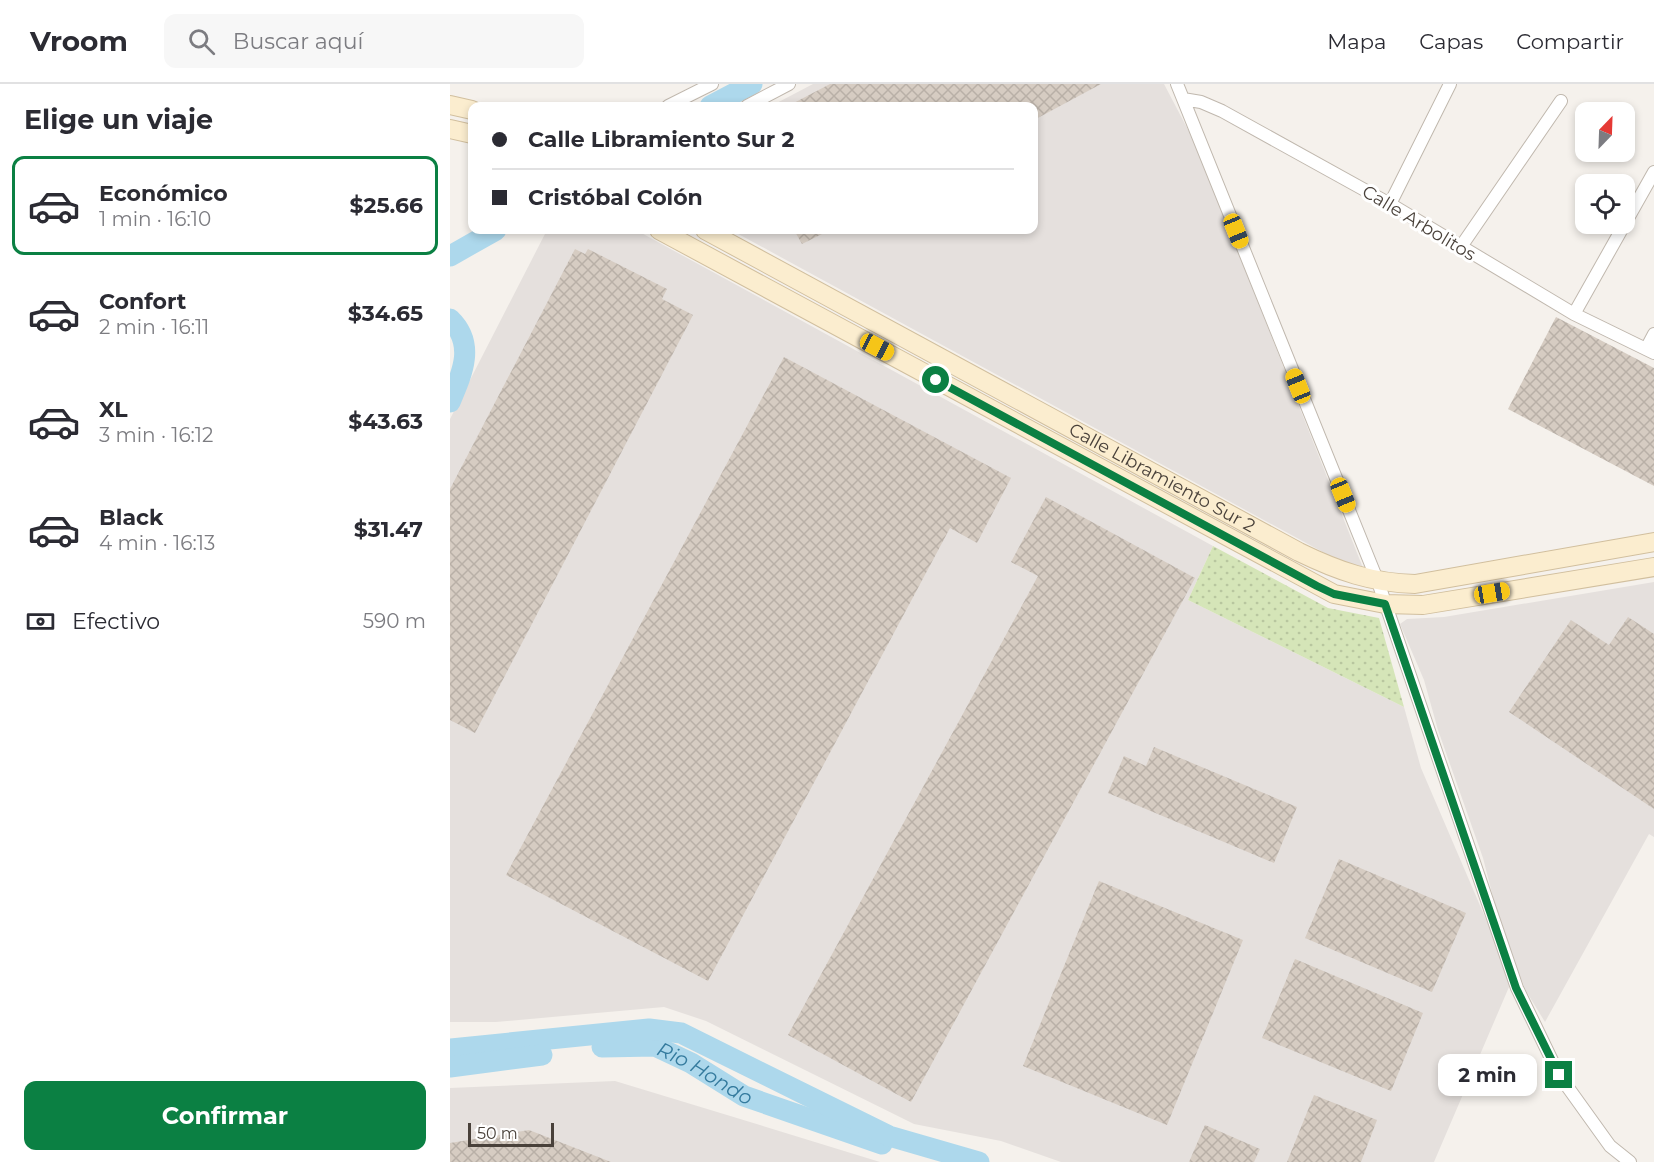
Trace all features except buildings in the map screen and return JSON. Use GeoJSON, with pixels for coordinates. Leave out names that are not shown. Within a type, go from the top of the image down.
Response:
{"type":"FeatureCollection","features":[{"type":"Feature","properties":{"kind":"main road"},"geometry":{"type":"LineString","coordinates":[[450,105],[468,109]]}},
{"type":"Feature","properties":{"kind":"main road"},"geometry":{"type":"LineString","coordinates":[[450,129],[468,133]]}},
{"type":"Feature","properties":{"kind":"main road","name":"Calle Libramiento Sur 2"},"geometry":{"type":"LineString","coordinates":[[666,234],[1325,590],[1385,604],[1423,605],[1654,567]]}},
{"type":"Feature","properties":{"kind":"main road","name":"Calle Libramiento Sur 2"},"geometry":{"type":"LineString","coordinates":[[712,234],[1330,567],[1378,582],[1415,584],[1654,542]]}},
{"type":"Feature","properties":{"kind":"main road"},"geometry":{"type":"LineString","coordinates":[[769,289],[779,270]]}},
{"type":"Feature","properties":{"kind":"main road"},"geometry":{"type":"LineString","coordinates":[[797,304],[808,285]]}},
{"type":"Feature","properties":{"kind":"main road"},"geometry":{"type":"LineString","coordinates":[[1056,444],[1066,425]]}},
{"type":"Feature","properties":{"kind":"main road"},"geometry":{"type":"LineString","coordinates":[[1229,538],[1239,519]]}},
{"type":"Feature","properties":{"kind":"street"},"geometry":{"type":"LineString","coordinates":[[676,102],[712,84]]}},
{"type":"Feature","properties":{"kind":"street"},"geometry":{"type":"LineString","coordinates":[[755,102],[789,84]]}},
{"type":"Feature","properties":{"kind":"street"},"geometry":{"type":"LineString","coordinates":[[1177,84],[1378,582],[1516,988],[1559,1075],[1610,1146],[1630,1162]]}},
{"type":"Feature","properties":{"kind":"street"},"geometry":{"type":"LineString","coordinates":[[1390,204],[1450,84]]}},
{"type":"Feature","properties":{"kind":"street","name":"Calle Arbolitos"},"geometry":{"type":"LineString","coordinates":[[1183,99],[1202,102],[1221,111],[1390,204],[1460,248],[1574,314],[1650,351]]}},
{"type":"Feature","properties":{"kind":"street"},"geometry":{"type":"LineString","coordinates":[[1460,248],[1561,101]]}},
{"type":"Feature","properties":{"kind":"street"},"geometry":{"type":"LineString","coordinates":[[1574,314],[1654,172]]}},
{"type":"Feature","properties":{"kind":"street"},"geometry":{"type":"LineString","coordinates":[[1650,351],[1654,334]]}},
{"type":"Feature","properties":{"kind":"shaded area"},"geometry":{"type":"Polygon","coordinates":[[[813,84],[1164,84],[1195,143],[1363,568],[1330,556],[738,234],[1038,234],[1038,102],[779,102],[813,84]]]}},
{"type":"Feature","properties":{"kind":"shaded area"},"geometry":{"type":"Polygon","coordinates":[[[545,234],[643,234],[1213,546],[1188,600],[1404,707],[1421,768],[1512,980],[1434,1162],[1061,1162],[1001,1141],[914,1124],[706,1021],[664,1007],[496,1022],[450,1022],[450,419],[545,234]]]}},
{"type":"Feature","properties":{"kind":"shaded area"},"geometry":{"type":"Polygon","coordinates":[[[1654,582],[1654,837],[1649,834],[1545,1022],[1526,991],[1501,928],[1483,858],[1438,730],[1424,680],[1400,624],[1407,619],[1444,617],[1654,582]]]}},
{"type":"Feature","properties":{"kind":"shaded area"},"geometry":{"type":"Polygon","coordinates":[[[615,1081],[880,1162],[450,1162],[450,1088],[615,1081]]]}},
{"type":"Feature","properties":{"kind":"green space"},"geometry":{"type":"Polygon","coordinates":[[[1213,546],[1328,608],[1379,618],[1404,707],[1188,600],[1213,546]]]}},
{"type":"Feature","properties":{"kind":"waterway"},"geometry":{"type":"LineString","coordinates":[[718,102],[752,84]]}},
{"type":"Feature","properties":{"kind":"waterway"},"geometry":{"type":"LineString","coordinates":[[450,256],[489,234]]}},
{"type":"Feature","properties":{"kind":"waterway","name":"Rio Hondo"},"geometry":{"type":"LineString","coordinates":[[450,319],[458,329],[465,349],[459,381],[450,402]]}},
{"type":"Feature","properties":{"kind":"waterway"},"geometry":{"type":"LineString","coordinates":[[450,1049],[649,1029],[681,1033],[889,1136],[979,1162]]}},
{"type":"Feature","properties":{"kind":"waterway","name":"Rio Hondo"},"geometry":{"type":"LineString","coordinates":[[602,1047],[655,1046],[691,1063],[744,1096],[882,1144]]}},
{"type":"Feature","properties":{"kind":"waterway","name":"Rio Hondo"},"geometry":{"type":"LineString","coordinates":[[450,1067],[542,1055]]}},
{"type":"Feature","properties":{"kind":"route"},"geometry":{"type":"LineString","coordinates":[[936,380],[1317,586],[1334,594],[1385,604],[1516,988],[1559,1075]]}}]}
